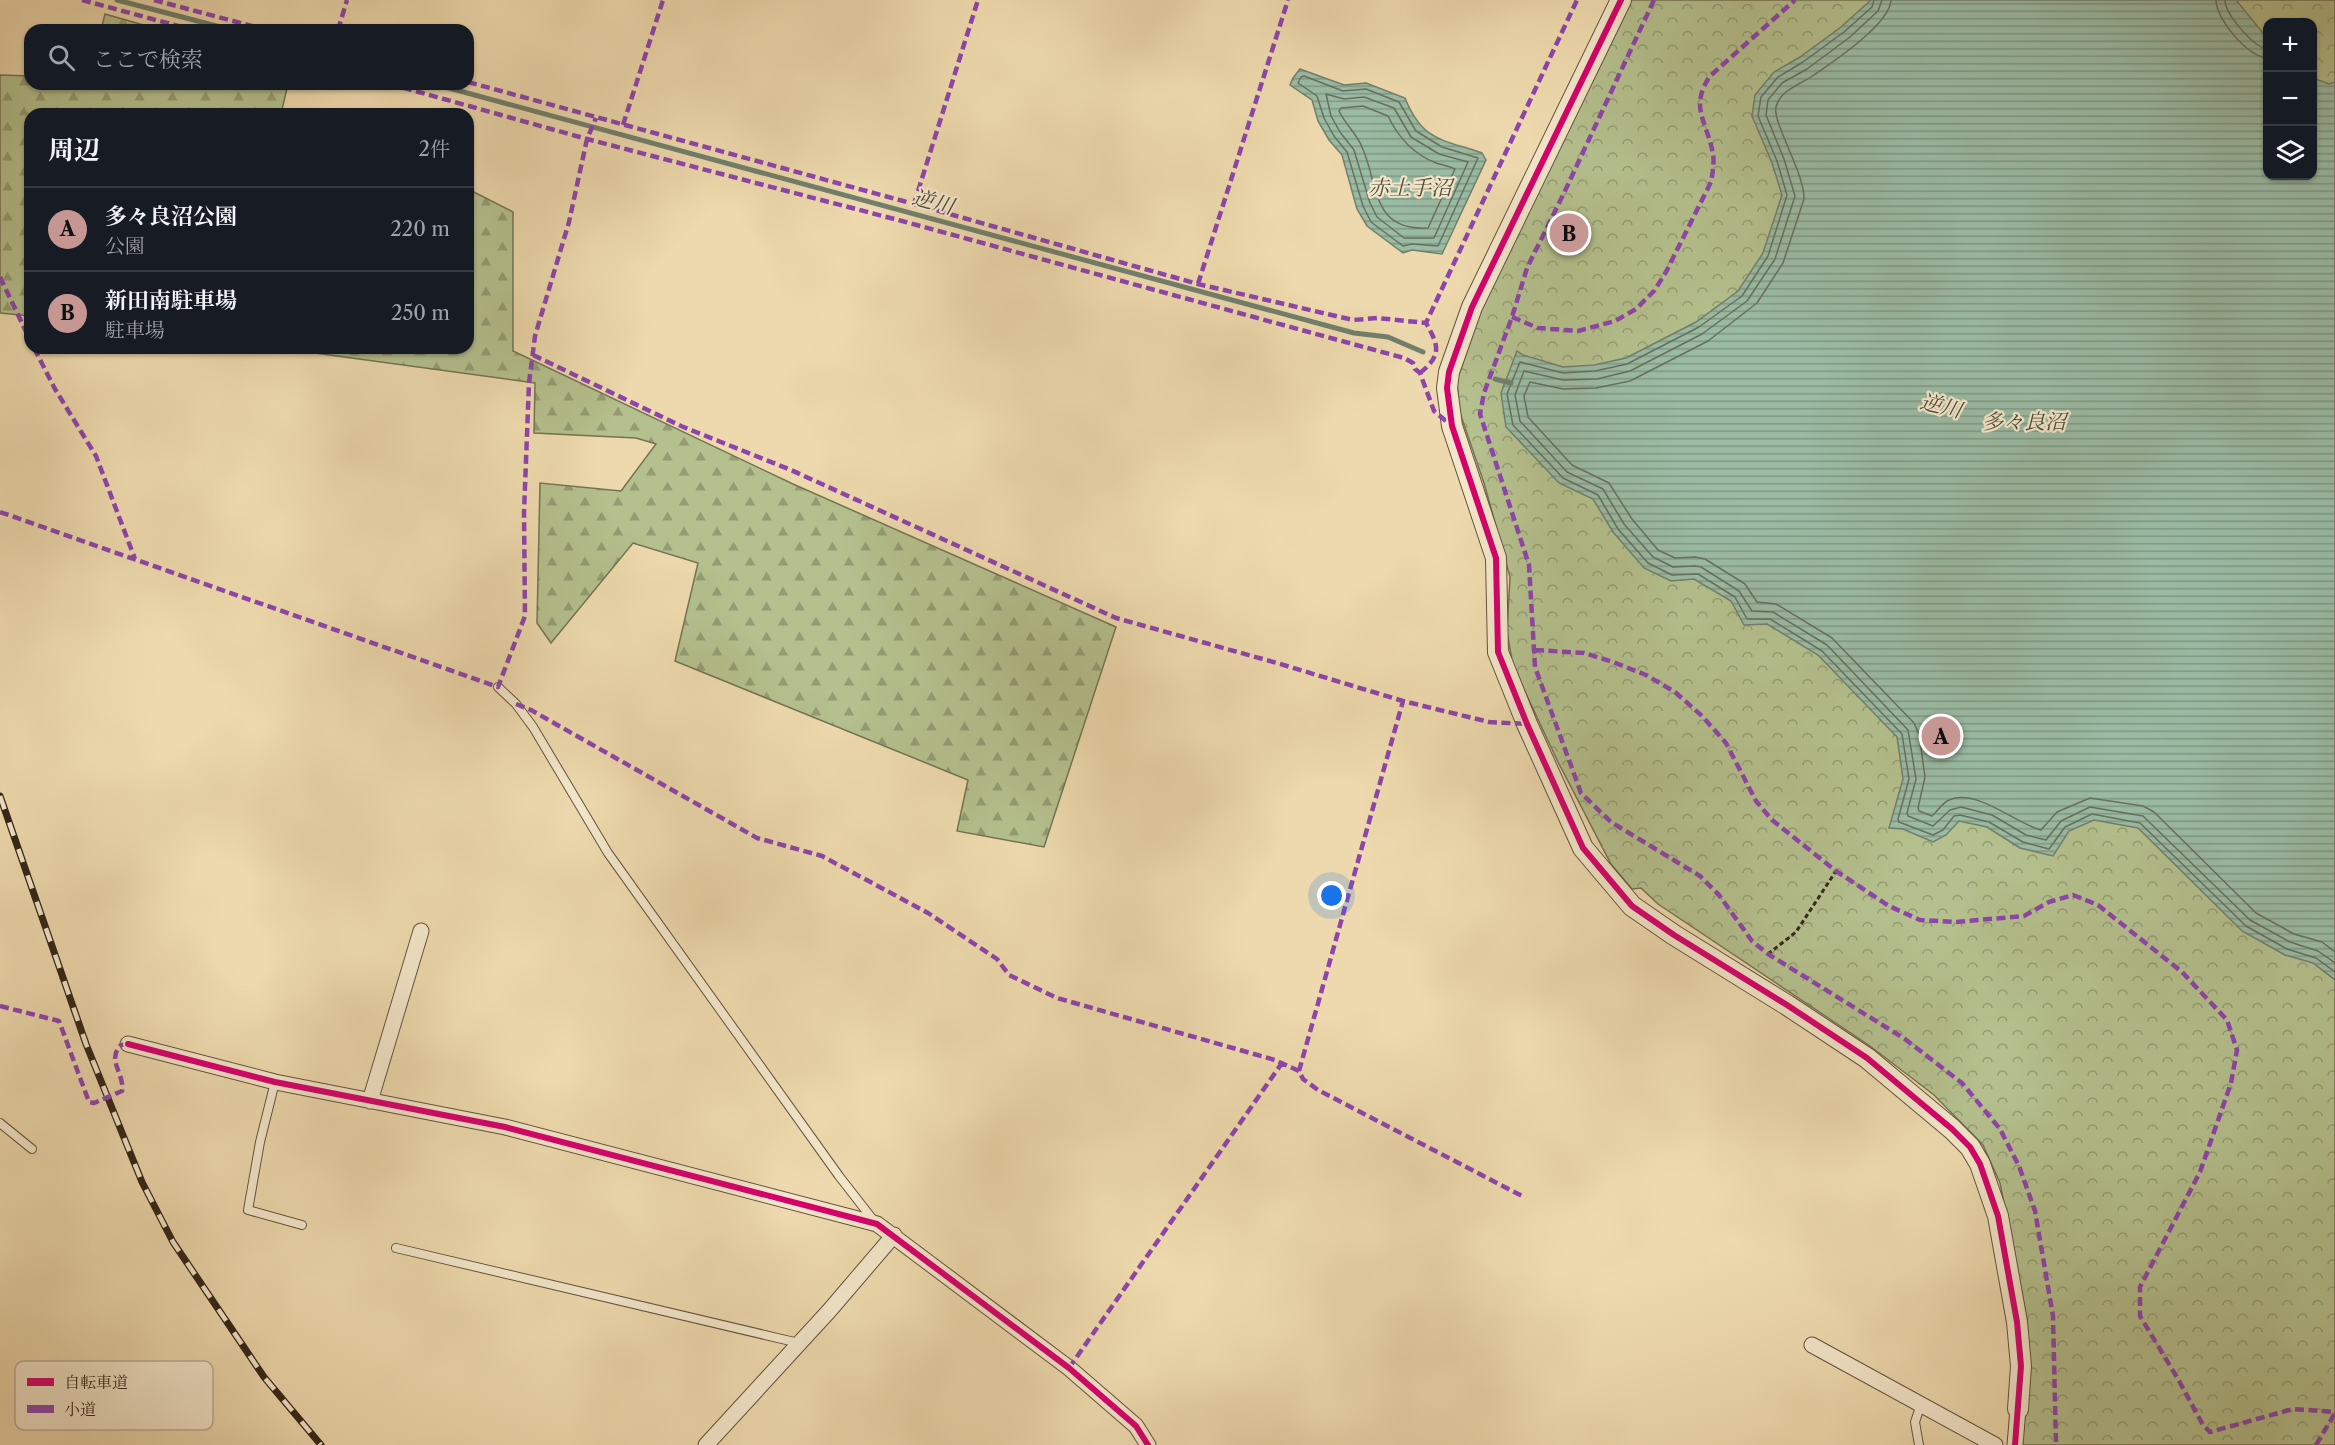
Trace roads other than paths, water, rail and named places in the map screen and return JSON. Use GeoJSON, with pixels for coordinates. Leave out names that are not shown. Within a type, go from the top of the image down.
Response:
{"type":"FeatureCollection","features":[{"type":"Feature","properties":{"kind":"street"},"geometry":{"type":"LineString","coordinates":[[1622,0],[1472,307],[1449,372],[1447,388],[1452,426],[1496,558],[1498,652],[1527,724],[1583,848],[1632,906],[1867,1058],[1952,1129],[1970,1147],[1980,1164],[1998,1216],[2017,1322],[2021,1365],[2015,1445]]}},
{"type":"Feature","properties":{"kind":"street"},"geometry":{"type":"LineString","coordinates":[[370,1101],[421,932]]}},
{"type":"Feature","properties":{"kind":"street"},"geometry":{"type":"LineString","coordinates":[[128,1044],[275,1082],[505,1127],[877,1224],[1069,1368],[1136,1426],[1148,1445]]}},
{"type":"Feature","properties":{"kind":"street"},"geometry":{"type":"LineString","coordinates":[[706,1445],[894,1235]]}},
{"type":"Feature","properties":{"kind":"street"},"geometry":{"type":"LineString","coordinates":[[1812,1345],[1995,1445]]}},
{"type":"Feature","properties":{"kind":"lane"},"geometry":{"type":"LineString","coordinates":[[498,687],[516,704],[533,728],[608,853],[838,1176],[877,1224]]}},
{"type":"Feature","properties":{"kind":"lane"},"geometry":{"type":"LineString","coordinates":[[275,1082],[260,1142],[248,1210],[302,1225]]}},
{"type":"Feature","properties":{"kind":"lane"},"geometry":{"type":"LineString","coordinates":[[0,1123],[32,1149]]}},
{"type":"Feature","properties":{"kind":"lane"},"geometry":{"type":"LineString","coordinates":[[396,1248],[799,1343]]}},
{"type":"Feature","properties":{"kind":"lane"},"geometry":{"type":"LineString","coordinates":[[1919,1445],[1915,1422],[1921,1404]]}},
{"type":"Feature","properties":{"kind":"water","name":"多々良沼"},"geometry":{"type":"Polygon","coordinates":[[[1871,0],[2236,0],[2263,33],[2263,180],[2317,180],[2317,80],[2329,84],[2335,82],[2335,980],[2313,963],[2285,955],[2242,931],[2138,828],[2094,820],[2069,831],[2053,856],[2020,848],[1987,827],[1959,821],[1946,835],[1933,842],[1903,829],[1889,828],[1903,779],[1897,737],[1818,655],[1767,624],[1744,625],[1731,601],[1694,579],[1671,581],[1644,568],[1613,532],[1593,499],[1559,483],[1506,427],[1501,393],[1517,351],[1523,355],[1563,367],[1594,365],[1626,358],[1696,322],[1738,291],[1763,253],[1782,195],[1772,163],[1752,116],[1755,95],[1774,72],[1800,57],[1841,27],[1871,0]]]}},
{"type":"Feature","properties":{"kind":"water","name":"赤土手沼"},"geometry":{"type":"Polygon","coordinates":[[[1300,69],[1344,85],[1366,83],[1405,98],[1419,123],[1435,137],[1482,153],[1486,160],[1442,254],[1412,250],[1403,253],[1367,226],[1357,209],[1342,155],[1329,140],[1318,121],[1312,100],[1290,85],[1300,69]]]}},
{"type":"Feature","properties":{"kind":"waterway","name":"逆川"},"geometry":{"type":"LineString","coordinates":[[117,0],[209,24]]}},
{"type":"Feature","properties":{"kind":"waterway","name":"逆川"},"geometry":{"type":"LineString","coordinates":[[456,90],[1354,333],[1388,337],[1423,352]]}},
{"type":"Feature","properties":{"kind":"waterway","name":"逆川"},"geometry":{"type":"LineString","coordinates":[[1495,379],[1511,383]]}},
{"type":"Feature","properties":{"kind":"railway"},"geometry":{"type":"LineString","coordinates":[[0,796],[86,1044],[142,1182],[173,1242],[264,1377],[321,1445]]}},
{"type":"Feature","properties":{"kind":"place","name":"新田南駐車場"},"geometry":{"type":"Point","coordinates":[1569,233]}},
{"type":"Feature","properties":{"kind":"place","name":"多々良沼公園"},"geometry":{"type":"Point","coordinates":[1941,736]}}]}
